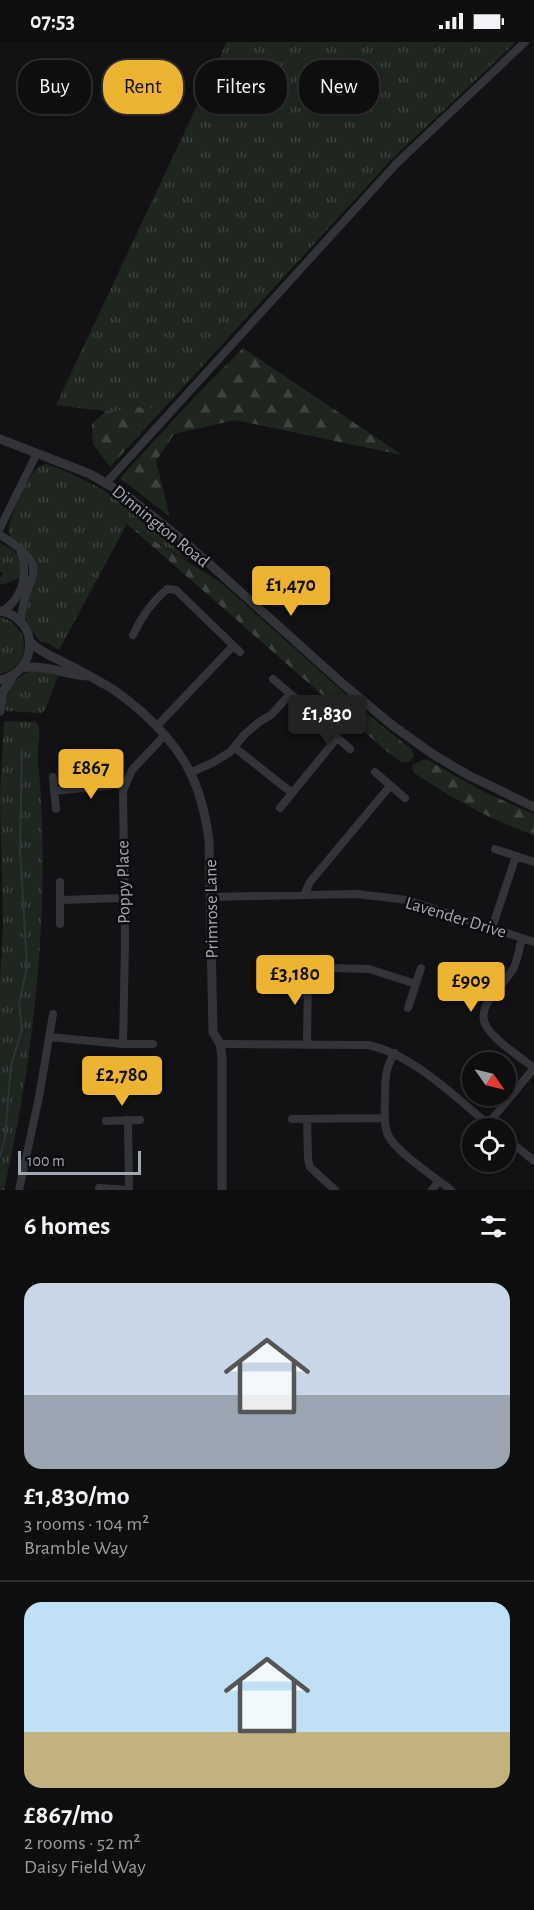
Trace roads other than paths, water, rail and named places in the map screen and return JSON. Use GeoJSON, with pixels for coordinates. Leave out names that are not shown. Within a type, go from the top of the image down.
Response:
{"type":"FeatureCollection","features":[{"type":"Feature","properties":{"kind":"street"},"geometry":{"type":"LineString","coordinates":[[107,482],[398,163],[525,42]]}},
{"type":"Feature","properties":{"kind":"street","name":"Dinnington Road"},"geometry":{"type":"LineString","coordinates":[[0,439],[107,482],[153,515],[392,725],[434,755],[468,775],[534,807]]}},
{"type":"Feature","properties":{"kind":"street"},"geometry":{"type":"LineString","coordinates":[[0,528],[37,453]]}},
{"type":"Feature","properties":{"kind":"street"},"geometry":{"type":"LineString","coordinates":[[0,536],[31,559],[33,569],[31,584],[22,611],[21,622]]}},
{"type":"Feature","properties":{"kind":"street"},"geometry":{"type":"LineString","coordinates":[[1,611],[15,601],[23,581],[25,567],[20,549]]}},
{"type":"Feature","properties":{"kind":"street"},"geometry":{"type":"LineString","coordinates":[[133,634],[140,617],[167,589],[176,590],[240,652]]}},
{"type":"Feature","properties":{"kind":"street"},"geometry":{"type":"LineString","coordinates":[[0,711],[3,692],[13,676],[22,668],[28,656],[30,642],[21,622],[13,615],[1,611]]}},
{"type":"Feature","properties":{"kind":"street","name":"Primrose Lane"},"geometry":{"type":"LineString","coordinates":[[30,642],[41,652],[67,663],[117,692],[157,726],[175,746],[192,772],[206,816],[209,841],[213,1032],[220,1044],[222,1056],[222,1190]]}},
{"type":"Feature","properties":{"kind":"street"},"geometry":{"type":"LineString","coordinates":[[157,726],[233,646]]}},
{"type":"Feature","properties":{"kind":"street","name":"Primrose Lane"},"geometry":{"type":"LineString","coordinates":[[22,668],[42,667],[70,675],[88,677]]}},
{"type":"Feature","properties":{"kind":"street"},"geometry":{"type":"LineString","coordinates":[[0,680],[13,676]]}},
{"type":"Feature","properties":{"kind":"street"},"geometry":{"type":"LineString","coordinates":[[273,679],[301,703]]}},
{"type":"Feature","properties":{"kind":"street"},"geometry":{"type":"LineString","coordinates":[[192,772],[214,762],[234,747],[243,735],[271,715],[290,694]]}},
{"type":"Feature","properties":{"kind":"street"},"geometry":{"type":"LineString","coordinates":[[321,723],[350,749]]}},
{"type":"Feature","properties":{"kind":"street"},"geometry":{"type":"LineString","coordinates":[[54,791],[125,784],[132,770],[165,735]]}},
{"type":"Feature","properties":{"kind":"street"},"geometry":{"type":"LineString","coordinates":[[280,808],[337,738]]}},
{"type":"Feature","properties":{"kind":"street"},"geometry":{"type":"LineString","coordinates":[[234,747],[292,794]]}},
{"type":"Feature","properties":{"kind":"street"},"geometry":{"type":"LineString","coordinates":[[375,772],[405,798]]}},
{"type":"Feature","properties":{"kind":"street"},"geometry":{"type":"LineString","coordinates":[[53,777],[56,809]]}},
{"type":"Feature","properties":{"kind":"street","name":"Poppy Place"},"geometry":{"type":"LineString","coordinates":[[123,1044],[123,791],[125,784]]}},
{"type":"Feature","properties":{"kind":"street"},"geometry":{"type":"LineString","coordinates":[[304,896],[310,882],[390,786]]}},
{"type":"Feature","properties":{"kind":"street"},"geometry":{"type":"LineString","coordinates":[[495,849],[534,862]]}},
{"type":"Feature","properties":{"kind":"street"},"geometry":{"type":"LineString","coordinates":[[492,928],[516,856]]}},
{"type":"Feature","properties":{"kind":"street"},"geometry":{"type":"LineString","coordinates":[[60,882],[60,924]]}},
{"type":"Feature","properties":{"kind":"street","name":"Lavender Drive"},"geometry":{"type":"LineString","coordinates":[[210,897],[357,894],[407,900],[534,942]]}},
{"type":"Feature","properties":{"kind":"street"},"geometry":{"type":"LineString","coordinates":[[61,900],[123,898]]}},
{"type":"Feature","properties":{"kind":"street"},"geometry":{"type":"LineString","coordinates":[[497,1118],[534,1068],[492,1033],[484,1020],[488,1003],[513,968],[522,938]]}},
{"type":"Feature","properties":{"kind":"street"},"geometry":{"type":"LineString","coordinates":[[292,967],[369,969],[416,984]]}},
{"type":"Feature","properties":{"kind":"street"},"geometry":{"type":"LineString","coordinates":[[307,1045],[308,967]]}},
{"type":"Feature","properties":{"kind":"street"},"geometry":{"type":"LineString","coordinates":[[408,1008],[421,968]]}},
{"type":"Feature","properties":{"kind":"street"},"geometry":{"type":"LineString","coordinates":[[19,1190],[39,1097],[53,1014]]}},
{"type":"Feature","properties":{"kind":"street"},"geometry":{"type":"LineString","coordinates":[[49,1036],[123,1044],[153,1044]]}},
{"type":"Feature","properties":{"kind":"street"},"geometry":{"type":"LineString","coordinates":[[220,1044],[368,1045],[395,1053],[422,1071],[481,1118]]}},
{"type":"Feature","properties":{"kind":"street"},"geometry":{"type":"LineString","coordinates":[[395,1053],[386,1072],[385,1118],[388,1134],[396,1146],[451,1190]]}},
{"type":"Feature","properties":{"kind":"street"},"geometry":{"type":"LineString","coordinates":[[292,1119],[385,1118]]}},
{"type":"Feature","properties":{"kind":"street"},"geometry":{"type":"LineString","coordinates":[[307,1119],[310,1167],[336,1190]]}},
{"type":"Feature","properties":{"kind":"street"},"geometry":{"type":"LineString","coordinates":[[99,1188],[129,1190],[128,1120]]}},
{"type":"Feature","properties":{"kind":"street"},"geometry":{"type":"LineString","coordinates":[[106,1121],[140,1120]]}},
{"type":"Feature","properties":{"kind":"street"},"geometry":{"type":"LineString","coordinates":[[516,1146],[534,1161]]}},
{"type":"Feature","properties":{"kind":"street"},"geometry":{"type":"LineString","coordinates":[[432,1190],[439,1181]]}},
{"type":"Feature","properties":{"kind":"waterway"},"geometry":{"type":"LineString","coordinates":[[0,1157],[5,1138],[11,1065],[22,1030],[19,1004],[27,967],[20,849],[22,750]]}}]}
